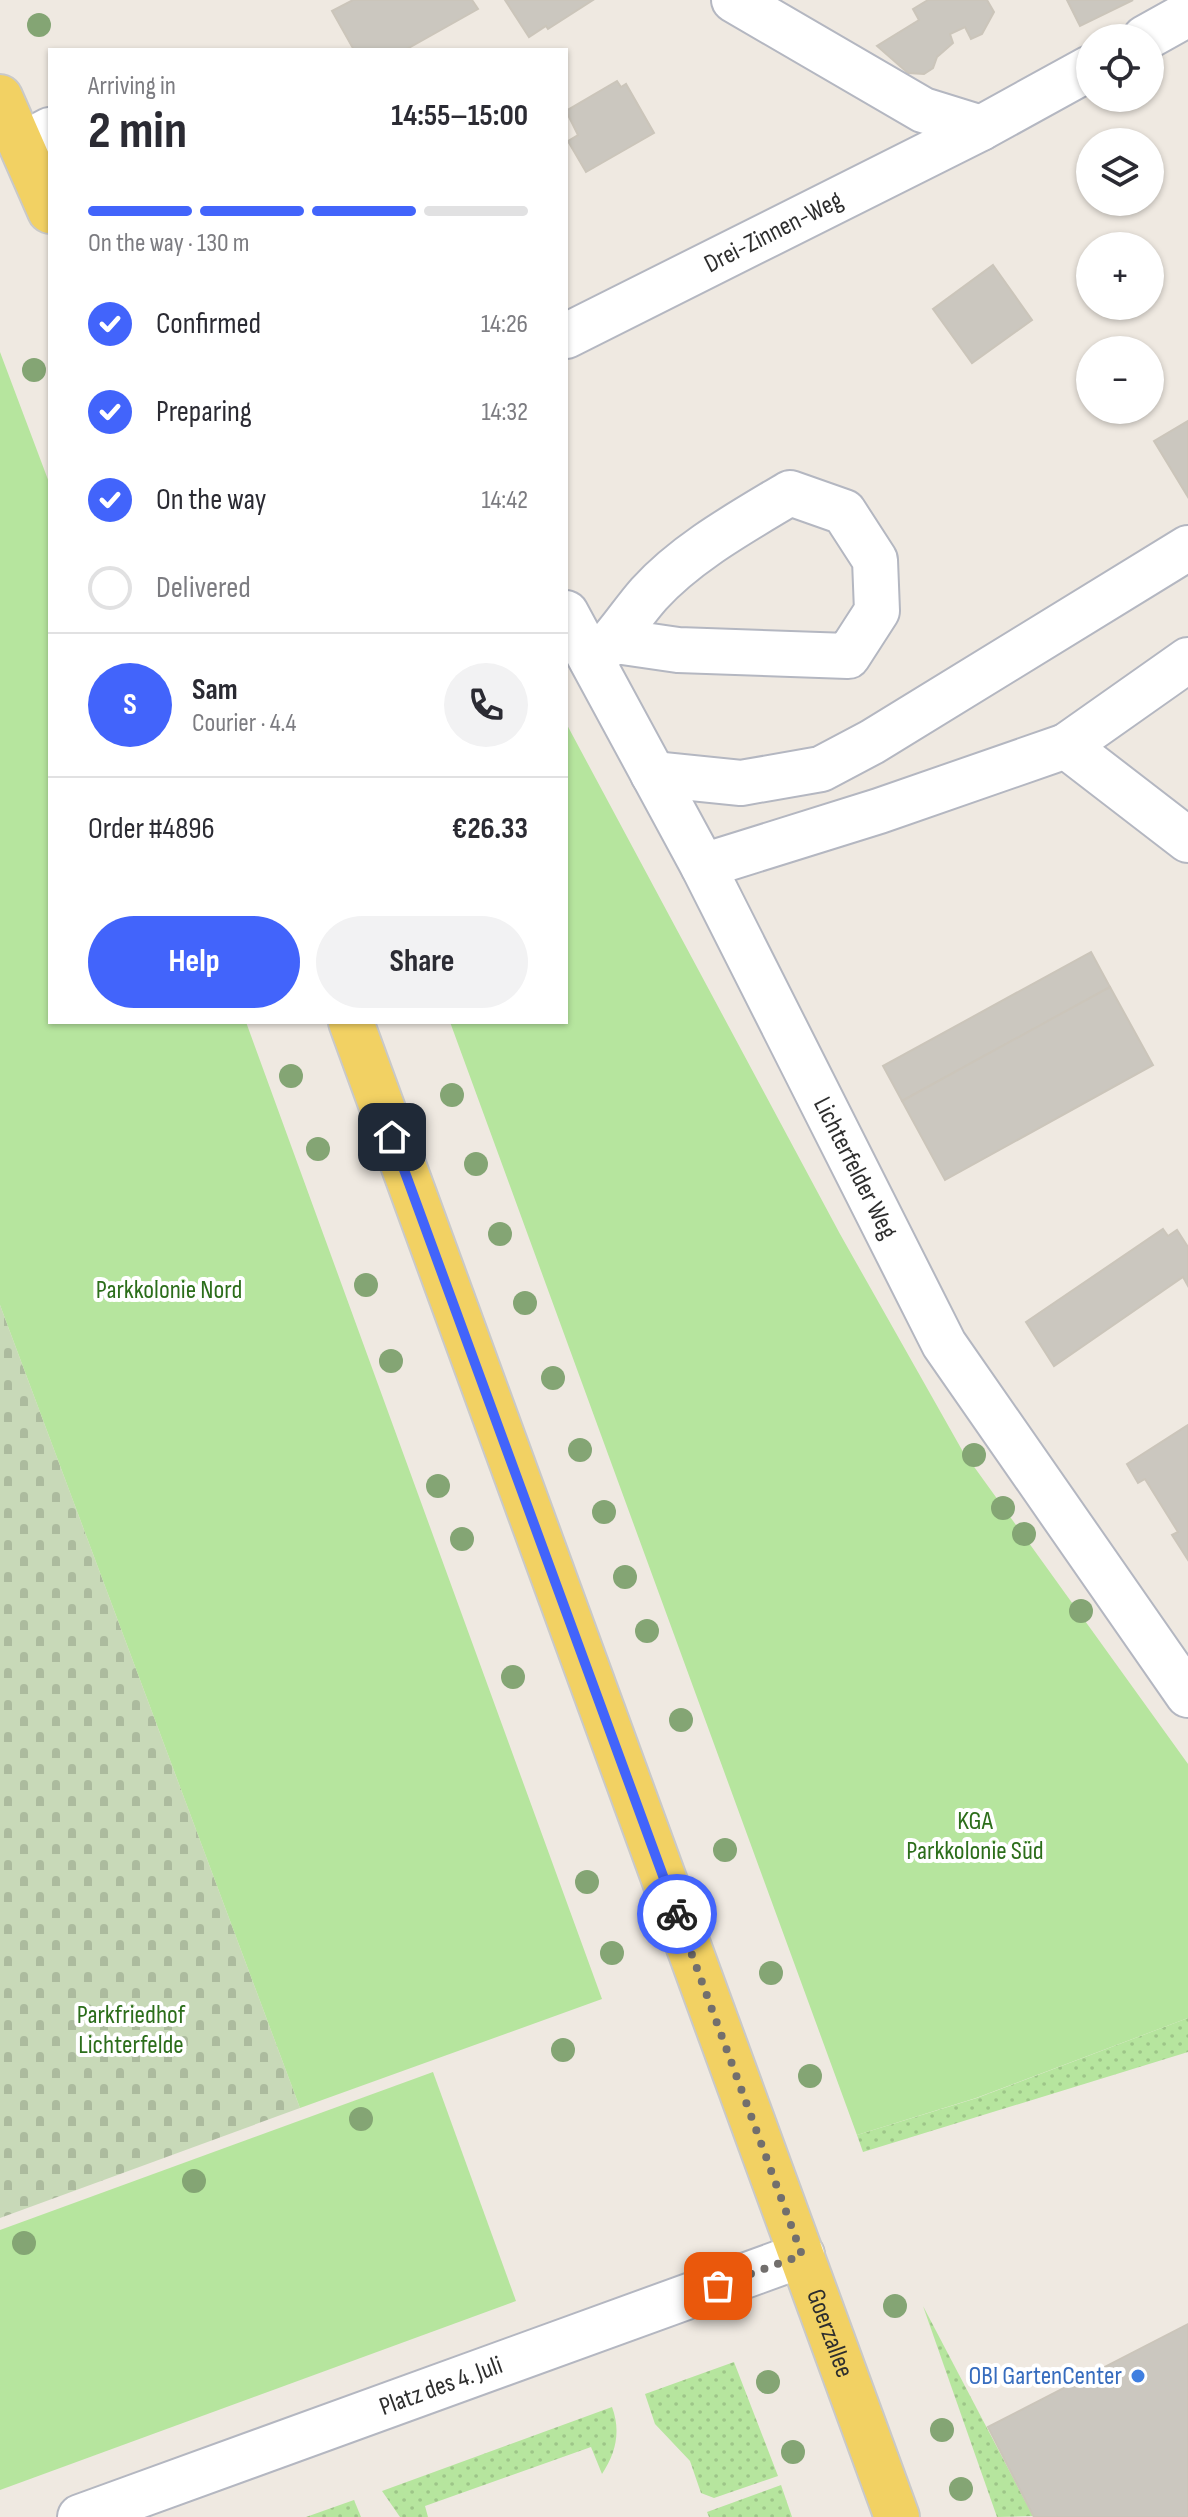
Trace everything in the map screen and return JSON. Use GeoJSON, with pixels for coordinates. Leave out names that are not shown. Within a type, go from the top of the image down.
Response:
{"type":"FeatureCollection","features":[{"type":"Feature","properties":{"kind":"main road"},"geometry":{"type":"LineString","coordinates":[[0,97],[36,137],[48,200]]}},
{"type":"Feature","properties":{"kind":"main road","name":"Goerzallee"},"geometry":{"type":"LineString","coordinates":[[352,1024],[897,2517]]}},
{"type":"Feature","properties":{"kind":"street"},"geometry":{"type":"LineString","coordinates":[[734,0],[923,110],[981,128]]}},
{"type":"Feature","properties":{"kind":"street"},"geometry":{"type":"LineString","coordinates":[[1164,27],[1188,14]]}},
{"type":"Feature","properties":{"kind":"street","name":"Drei-Zinnen-Weg"},"geometry":{"type":"LineString","coordinates":[[568,335],[981,128],[1076,76]]}},
{"type":"Feature","properties":{"kind":"street"},"geometry":{"type":"LineString","coordinates":[[790,493],[844,512],[875,560],[877,611],[848,656],[604,650],[650,593],[721,534],[790,493]]}},
{"type":"Feature","properties":{"kind":"street"},"geometry":{"type":"LineString","coordinates":[[653,774],[741,783],[821,769],[872,742],[1188,548]]}},
{"type":"Feature","properties":{"kind":"street","name":"Lichterfelder Weg"},"geometry":{"type":"LineString","coordinates":[[568,615],[604,650],[653,774],[703,866],[944,1344],[1188,1695]]}},
{"type":"Feature","properties":{"kind":"street"},"geometry":{"type":"LineString","coordinates":[[703,866],[879,811],[1066,746],[1188,660]]}},
{"type":"Feature","properties":{"kind":"street"},"geometry":{"type":"LineString","coordinates":[[1066,746],[1188,840]]}},
{"type":"Feature","properties":{"kind":"street","name":"Platz des 4. Juli"},"geometry":{"type":"LineString","coordinates":[[80,2517],[802,2255]]}},
{"type":"Feature","properties":{"kind":"green space","name":"Parkkolonie Nord"},"geometry":{"type":"Polygon","coordinates":[[[0,352],[48,480],[48,1024],[247,1024],[602,1999],[300,2108],[0,1305],[0,352]]]}},
{"type":"Feature","properties":{"kind":"green space","name":"KGA Parkkolonie Süd"},"geometry":{"type":"Polygon","coordinates":[[[568,727],[840,1234],[962,1450],[1188,1764],[1188,2018],[976,2098],[857,2135],[451,1024],[568,1024],[568,727]]]}},
{"type":"Feature","properties":{"kind":"green space","name":"Parkfriedhof Lichterfelde"},"geometry":{"type":"Polygon","coordinates":[[[0,1305],[300,2108],[0,2218],[0,1305]]]}},
{"type":"Feature","properties":{"kind":"green space"},"geometry":{"type":"Polygon","coordinates":[[[1188,2018],[1188,2052],[863,2152],[857,2135],[977,2098],[1188,2018]]]}},
{"type":"Feature","properties":{"kind":"green space"},"geometry":{"type":"Polygon","coordinates":[[[433,2072],[516,2301],[0,2490],[0,2230],[433,2072]]]}},
{"type":"Feature","properties":{"kind":"green space"},"geometry":{"type":"Polygon","coordinates":[[[923,2306],[1033,2516],[997,2517],[923,2306]]]}},
{"type":"Feature","properties":{"kind":"green space"},"geometry":{"type":"Polygon","coordinates":[[[734,2362],[778,2476],[714,2498],[701,2493],[690,2461],[655,2424],[645,2394],[734,2362]]]}},
{"type":"Feature","properties":{"kind":"green space"},"geometry":{"type":"Polygon","coordinates":[[[612,2407],[616,2442],[602,2474],[591,2447],[425,2506],[428,2517],[400,2517],[382,2491],[612,2407]]]}},
{"type":"Feature","properties":{"kind":"green space"},"geometry":{"type":"Polygon","coordinates":[[[781,2485],[792,2517],[709,2517],[707,2512],[781,2485]]]}},
{"type":"Feature","properties":{"kind":"green space"},"geometry":{"type":"Polygon","coordinates":[[[354,2500],[361,2517],[306,2517],[354,2500]]]}},
{"type":"Feature","properties":{"kind":"building"},"geometry":{"type":"Polygon","coordinates":[[[353,0],[472,0],[478,9],[409,48],[353,48],[332,11],[353,0]]]}},
{"type":"Feature","properties":{"kind":"building"},"geometry":{"type":"Polygon","coordinates":[[[505,0],[593,0],[548,29],[546,26],[529,37],[505,0]]]}},
{"type":"Feature","properties":{"kind":"building"},"geometry":{"type":"Polygon","coordinates":[[[928,0],[987,0],[994,12],[982,34],[971,39],[965,27],[950,34],[953,43],[937,57],[933,68],[924,74],[908,73],[877,46],[919,20],[913,9],[928,0]]]}},
{"type":"Feature","properties":{"kind":"building"},"geometry":{"type":"Polygon","coordinates":[[[1067,0],[1133,0],[1084,24],[1079,24],[1067,0]]]}},
{"type":"Feature","properties":{"kind":"building"},"geometry":{"type":"Polygon","coordinates":[[[617,81],[621,87],[626,84],[654,133],[586,172],[568,141],[578,135],[568,110],[617,81]]]}},
{"type":"Feature","properties":{"kind":"building"},"geometry":{"type":"Polygon","coordinates":[[[993,265],[1032,320],[972,363],[933,309],[993,265]]]}},
{"type":"Feature","properties":{"kind":"building"},"geometry":{"type":"Polygon","coordinates":[[[1188,421],[1188,497],[1154,441],[1188,421]]]}},
{"type":"Feature","properties":{"kind":"building"},"geometry":{"type":"Polygon","coordinates":[[[1091,952],[1110,987],[902,1101],[883,1066],[1091,952]]]}},
{"type":"Feature","properties":{"kind":"building"},"geometry":{"type":"Polygon","coordinates":[[[1110,987],[1153,1065],[945,1180],[902,1101],[1110,987]]]}},
{"type":"Feature","properties":{"kind":"building"},"geometry":{"type":"Polygon","coordinates":[[[1163,1229],[1168,1236],[1177,1230],[1188,1247],[1188,1286],[1183,1277],[1054,1366],[1026,1322],[1163,1229]]]}},
{"type":"Feature","properties":{"kind":"building"},"geometry":{"type":"Polygon","coordinates":[[[1188,1425],[1188,1560],[1172,1535],[1178,1532],[1145,1479],[1138,1483],[1127,1464],[1188,1425]]]}},
{"type":"Feature","properties":{"kind":"building","name":"OBI GartenCenter"},"geometry":{"type":"Polygon","coordinates":[[[1188,2324],[1188,2517],[1034,2517],[988,2427],[1188,2324]]]}},
{"type":"Feature","properties":{"kind":"way so far"},"geometry":{"type":"LineString","coordinates":[[677,1914],[802,2255],[718,2286]]}},
{"type":"Feature","properties":{"kind":"place","name":"OBI GartenCenter"},"geometry":{"type":"Point","coordinates":[1138,2376]}},
{"type":"Feature","properties":{"kind":"route"},"geometry":{"type":"LineString","coordinates":[[392,1137],[677,1914]]}}]}
